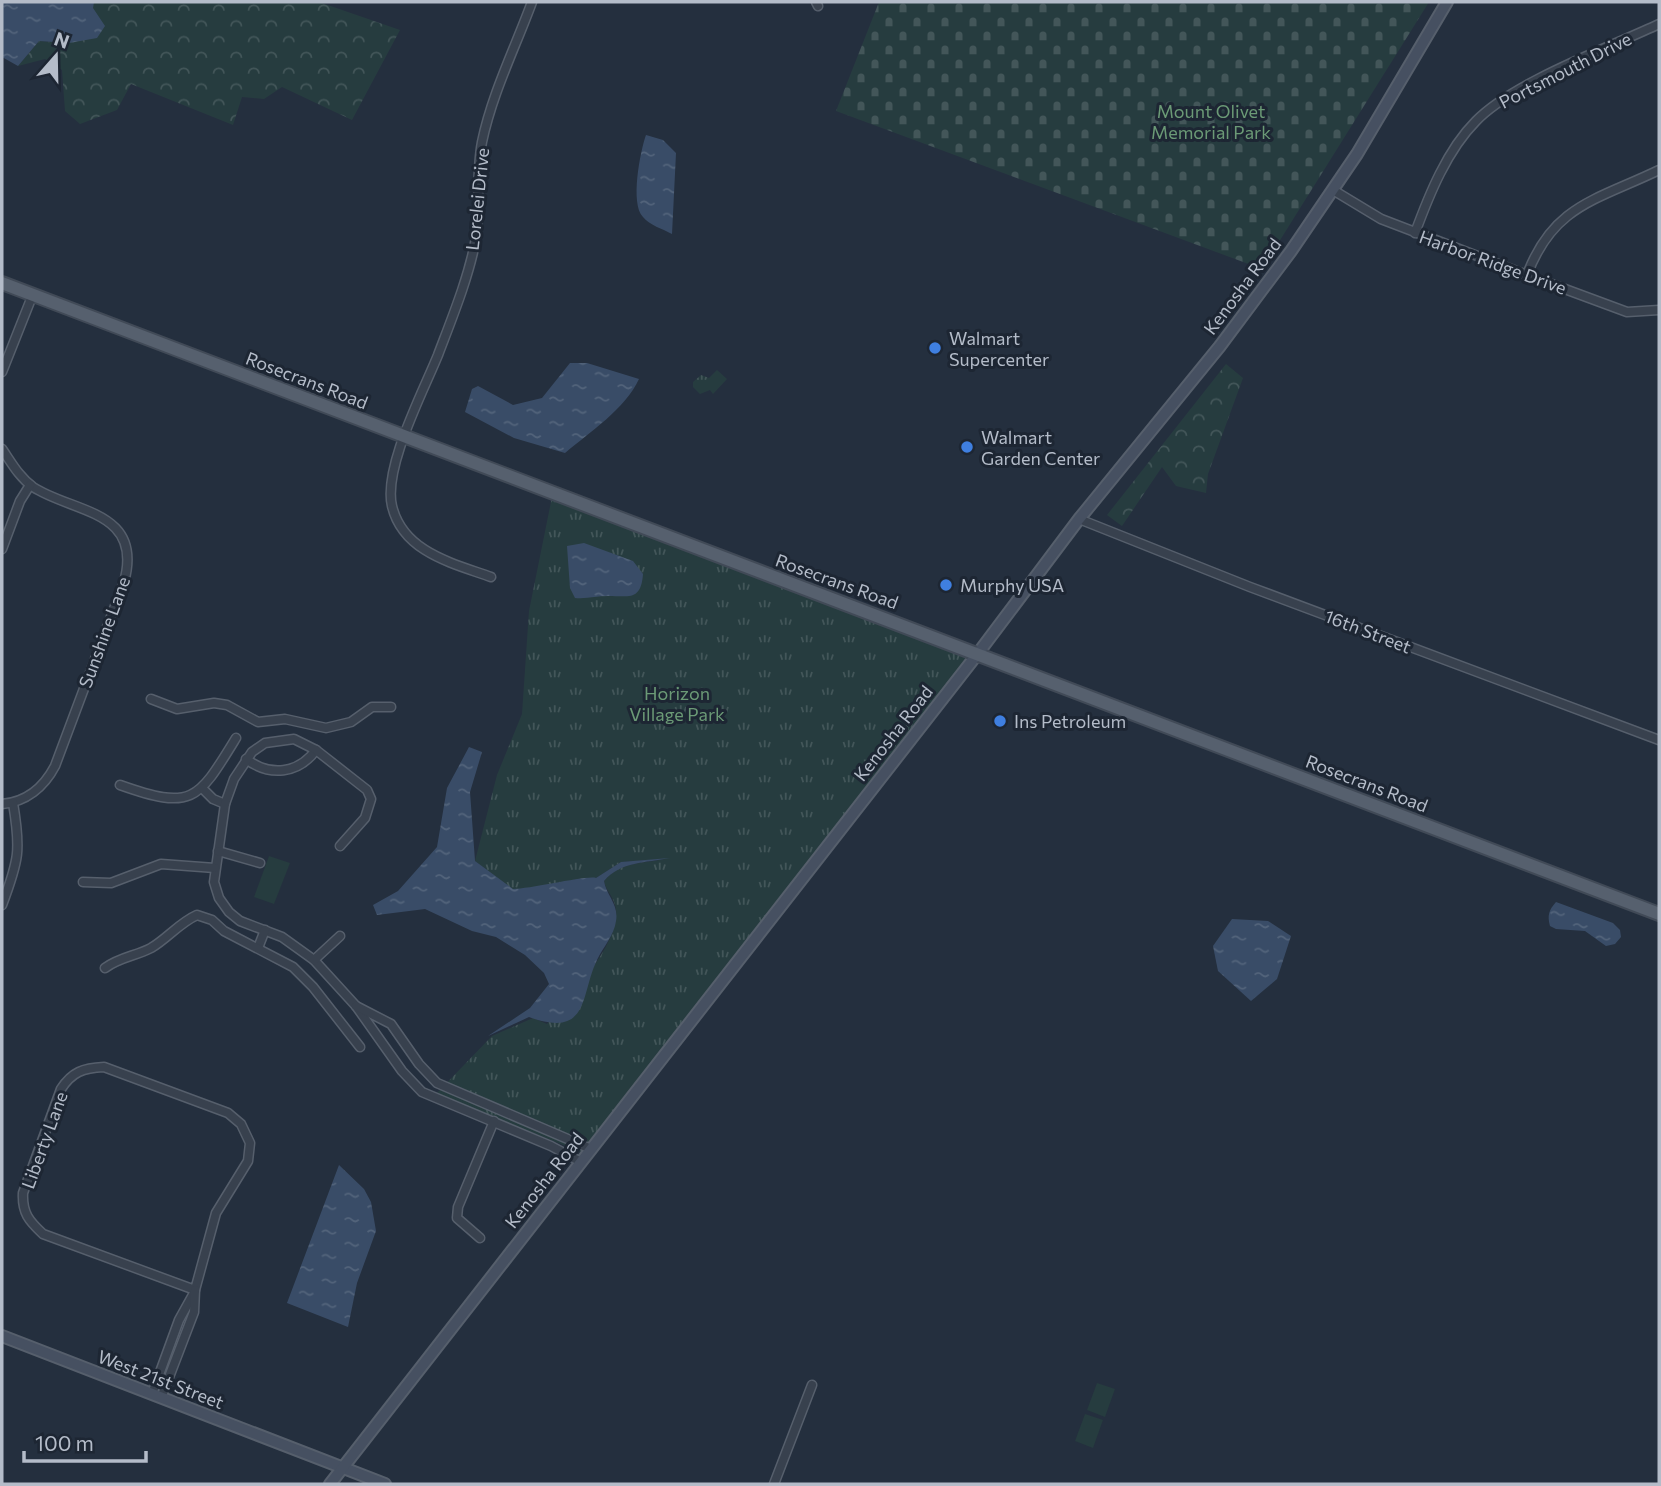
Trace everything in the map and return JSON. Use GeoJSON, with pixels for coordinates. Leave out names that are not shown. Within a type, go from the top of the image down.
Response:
{"type":"FeatureCollection","features":[{"type":"Feature","properties":{"kind":"main road","name":"Rosecrans Road"},"geometry":{"type":"LineString","coordinates":[[2,283],[979,652],[1659,914]]}},
{"type":"Feature","properties":{"kind":"street","name":"Lorelei Drive"},"geometry":{"type":"LineString","coordinates":[[491,577],[431,554],[414,543],[400,525],[392,504],[390,485],[471,259],[476,237],[484,132],[532,2]]}},
{"type":"Feature","properties":{"kind":"street","name":"Kenosha Road"},"geometry":{"type":"LineString","coordinates":[[330,1484],[979,652],[1079,519],[1249,307],[1333,190],[1447,2]]}},
{"type":"Feature","properties":{"kind":"street","name":"Portsmouth Drive"},"geometry":{"type":"LineString","coordinates":[[1415,233],[1430,193],[1464,135],[1500,99],[1659,24]]}},
{"type":"Feature","properties":{"kind":"street"},"geometry":{"type":"LineString","coordinates":[[1527,275],[1545,235],[1564,216],[1659,170]]}},
{"type":"Feature","properties":{"kind":"street","name":"Harbor Ridge Drive"},"geometry":{"type":"LineString","coordinates":[[1333,190],[1381,219],[1627,312],[1659,310]]}},
{"type":"Feature","properties":{"kind":"street"},"geometry":{"type":"LineString","coordinates":[[2,372],[33,294]]}},
{"type":"Feature","properties":{"kind":"street"},"geometry":{"type":"LineString","coordinates":[[2,449],[30,485],[20,502],[2,550]]}},
{"type":"Feature","properties":{"kind":"street","name":"Sunshine Lane"},"geometry":{"type":"LineString","coordinates":[[13,803],[43,785],[55,766],[127,572],[122,540],[110,522],[90,509],[30,485]]}},
{"type":"Feature","properties":{"kind":"street","name":"16th Street"},"geometry":{"type":"LineString","coordinates":[[1079,519],[1250,587],[1659,740]]}},
{"type":"Feature","properties":{"kind":"street"},"geometry":{"type":"LineString","coordinates":[[151,699],[177,709],[214,703],[227,705],[258,722],[280,720],[326,728],[351,722],[372,707],[391,706]]}},
{"type":"Feature","properties":{"kind":"street"},"geometry":{"type":"LineString","coordinates":[[280,720],[281,739]]}},
{"type":"Feature","properties":{"kind":"street"},"geometry":{"type":"LineString","coordinates":[[120,785],[166,798],[187,797],[203,789],[236,738]]}},
{"type":"Feature","properties":{"kind":"street"},"geometry":{"type":"LineString","coordinates":[[340,846],[365,818],[371,799],[366,790],[316,750],[294,739],[265,743],[246,759],[234,779],[225,804],[214,882],[229,912],[240,921],[282,937],[314,960],[356,1006],[402,1072],[422,1092],[494,1121],[580,1162]]}},
{"type":"Feature","properties":{"kind":"street"},"geometry":{"type":"LineString","coordinates":[[246,759],[263,769],[283,771],[302,764],[316,750]]}},
{"type":"Feature","properties":{"kind":"street"},"geometry":{"type":"LineString","coordinates":[[203,789],[213,799],[225,804]]}},
{"type":"Feature","properties":{"kind":"street"},"geometry":{"type":"LineString","coordinates":[[2,803],[13,803],[20,841],[19,857],[2,905]]}},
{"type":"Feature","properties":{"kind":"street"},"geometry":{"type":"LineString","coordinates":[[218,851],[260,863]]}},
{"type":"Feature","properties":{"kind":"street"},"geometry":{"type":"LineString","coordinates":[[83,881],[111,883],[162,864],[215,868]]}},
{"type":"Feature","properties":{"kind":"street"},"geometry":{"type":"LineString","coordinates":[[105,968],[118,958],[154,946],[181,922],[197,915],[212,920],[224,931],[293,967],[313,987],[360,1048]]}},
{"type":"Feature","properties":{"kind":"street"},"geometry":{"type":"LineString","coordinates":[[258,948],[265,930]]}},
{"type":"Feature","properties":{"kind":"street"},"geometry":{"type":"LineString","coordinates":[[314,960],[340,936]]}},
{"type":"Feature","properties":{"kind":"street"},"geometry":{"type":"LineString","coordinates":[[356,1006],[391,1024],[419,1063],[438,1083],[590,1149]]}},
{"type":"Feature","properties":{"kind":"street","name":"Liberty Lane"},"geometry":{"type":"LineString","coordinates":[[156,1396],[194,1312],[195,1290],[216,1213],[248,1161],[250,1143],[241,1124],[228,1113],[104,1067],[86,1068],[69,1077],[61,1089],[23,1193],[23,1207],[27,1219],[43,1234],[195,1290]]}},
{"type":"Feature","properties":{"kind":"street"},"geometry":{"type":"LineString","coordinates":[[480,1238],[457,1218],[458,1207],[494,1121]]}},
{"type":"Feature","properties":{"kind":"street","name":"West 21st Street"},"geometry":{"type":"LineString","coordinates":[[2,1336],[385,1484]]}},
{"type":"Feature","properties":{"kind":"street"},"geometry":{"type":"LineString","coordinates":[[774,1484],[812,1385]]}},
{"type":"Feature","properties":{"kind":"green space"},"geometry":{"type":"Polygon","coordinates":[[[94,2],[319,2],[400,30],[352,120],[282,87],[264,99],[242,97],[233,125],[131,84],[117,110],[80,124],[65,111],[62,70],[45,59],[18,66],[39,41],[69,43],[94,2]]]}},
{"type":"Feature","properties":{"kind":"green space","name":"Mount Olivet Memorial Park"},"geometry":{"type":"Polygon","coordinates":[[[879,2],[1429,2],[1262,269],[836,111],[879,2]]]}},
{"type":"Feature","properties":{"kind":"green space"},"geometry":{"type":"Polygon","coordinates":[[[1226,364],[1243,378],[1208,474],[1206,493],[1176,486],[1162,467],[1122,526],[1107,515],[1226,364]]]}},
{"type":"Feature","properties":{"kind":"green space"},"geometry":{"type":"Polygon","coordinates":[[[717,370],[727,379],[713,394],[710,390],[700,394],[693,387],[693,382],[701,375],[709,378],[717,370]]]}},
{"type":"Feature","properties":{"kind":"green space","name":"Horizon Village Park"},"geometry":{"type":"Polygon","coordinates":[[[553,492],[979,652],[586,1154],[436,1094],[492,1036],[533,1018],[547,1024],[591,970],[610,939],[616,910],[604,881],[625,867],[665,859],[621,862],[596,878],[513,890],[475,861],[497,775],[522,714],[529,611],[553,492]]]}},
{"type":"Feature","properties":{"kind":"green space"},"geometry":{"type":"Polygon","coordinates":[[[269,856],[290,863],[274,904],[254,897],[269,856]]]}},
{"type":"Feature","properties":{"kind":"green space"},"geometry":{"type":"Polygon","coordinates":[[[1097,1383],[1115,1389],[1105,1417],[1087,1410],[1097,1383]]]}},
{"type":"Feature","properties":{"kind":"green space"},"geometry":{"type":"Polygon","coordinates":[[[1085,1414],[1103,1420],[1093,1448],[1075,1441],[1085,1414]]]}},
{"type":"Feature","properties":{"kind":"water"},"geometry":{"type":"Polygon","coordinates":[[[2,2],[94,2],[93,8],[105,26],[97,38],[69,43],[39,41],[18,66],[2,57],[2,2]]]}},
{"type":"Feature","properties":{"kind":"water"},"geometry":{"type":"Polygon","coordinates":[[[646,135],[663,140],[676,153],[672,234],[649,222],[639,210],[637,177],[646,135]]]}},
{"type":"Feature","properties":{"kind":"water"},"geometry":{"type":"Polygon","coordinates":[[[570,363],[587,363],[639,379],[616,410],[565,453],[514,438],[465,412],[472,389],[478,386],[513,405],[542,398],[570,363]]]}},
{"type":"Feature","properties":{"kind":"water"},"geometry":{"type":"Polygon","coordinates":[[[584,543],[633,561],[643,574],[637,593],[628,596],[575,598],[570,588],[567,546],[584,543]]]}},
{"type":"Feature","properties":{"kind":"water"},"geometry":{"type":"Polygon","coordinates":[[[469,747],[482,752],[470,792],[475,861],[513,889],[596,878],[621,862],[670,858],[626,866],[604,881],[616,910],[615,926],[597,960],[580,1010],[573,1018],[563,1022],[529,1017],[488,1036],[530,1008],[549,984],[544,973],[525,955],[496,937],[472,931],[425,909],[377,915],[373,905],[398,891],[437,847],[447,788],[469,747]]]}},
{"type":"Feature","properties":{"kind":"water"},"geometry":{"type":"Polygon","coordinates":[[[1556,902],[1613,923],[1620,930],[1621,937],[1615,944],[1606,946],[1585,931],[1556,929],[1550,926],[1549,913],[1556,902]]]}},
{"type":"Feature","properties":{"kind":"water"},"geometry":{"type":"Polygon","coordinates":[[[1232,919],[1268,921],[1291,936],[1277,979],[1251,1001],[1218,971],[1213,946],[1232,919]]]}},
{"type":"Feature","properties":{"kind":"water"},"geometry":{"type":"Polygon","coordinates":[[[339,1165],[364,1189],[371,1202],[376,1231],[357,1283],[348,1327],[287,1303],[339,1165]]]}},
{"type":"Feature","properties":{"kind":"place","name":"Walmart Supercenter"},"geometry":{"type":"Point","coordinates":[935,348]}},
{"type":"Feature","properties":{"kind":"place","name":"Walmart Garden Center"},"geometry":{"type":"Point","coordinates":[967,447]}},
{"type":"Feature","properties":{"kind":"place","name":"Murphy USA"},"geometry":{"type":"Point","coordinates":[946,585]}},
{"type":"Feature","properties":{"kind":"place","name":"Ins Petroleum"},"geometry":{"type":"Point","coordinates":[1000,721]}}]}
